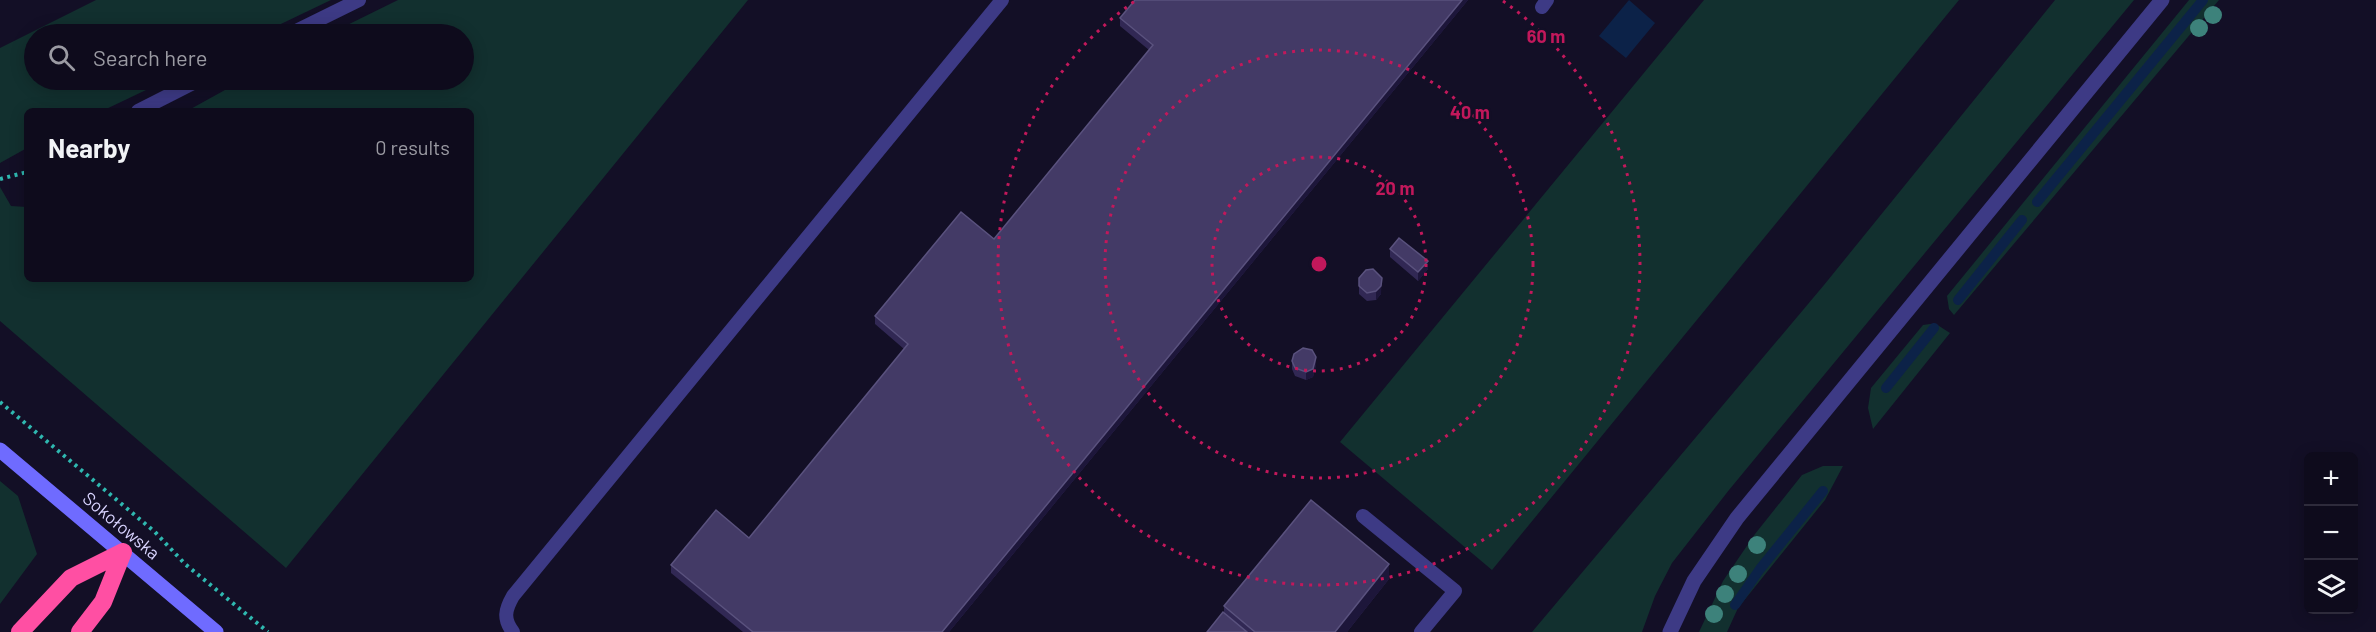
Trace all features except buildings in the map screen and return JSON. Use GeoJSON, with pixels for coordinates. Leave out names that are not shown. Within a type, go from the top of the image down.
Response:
{"type":"FeatureCollection","features":[{"type":"Feature","properties":{"kind":"highway"},"geometry":{"type":"LineString","coordinates":[[20,632],[71,578],[123,552]]}},
{"type":"Feature","properties":{"kind":"highway"},"geometry":{"type":"LineString","coordinates":[[80,632],[103,602],[123,552]]}},
{"type":"Feature","properties":{"kind":"street"},"geometry":{"type":"LineString","coordinates":[[1670,632],[1694,581],[1737,518],[2162,0]]}},
{"type":"Feature","properties":{"kind":"street","name":"Sokołowska"},"geometry":{"type":"LineString","coordinates":[[0,450],[216,632]]}},
{"type":"Feature","properties":{"kind":"lane"},"geometry":{"type":"LineString","coordinates":[[310,24],[359,0]]}},
{"type":"Feature","properties":{"kind":"lane"},"geometry":{"type":"LineString","coordinates":[[513,632],[506,622],[506,608],[513,596],[1002,0]]}},
{"type":"Feature","properties":{"kind":"lane"},"geometry":{"type":"LineString","coordinates":[[144,108],[180,90]]}},
{"type":"Feature","properties":{"kind":"lane"},"geometry":{"type":"LineString","coordinates":[[1364,516],[1455,591],[1421,632]]}},
{"type":"Feature","properties":{"kind":"path"},"geometry":{"type":"LineString","coordinates":[[0,178],[24,173]]}},
{"type":"Feature","properties":{"kind":"path"},"geometry":{"type":"LineString","coordinates":[[0,402],[155,532],[185,564],[268,632]]}},
{"type":"Feature","properties":{"kind":"green space"},"geometry":{"type":"Polygon","coordinates":[[[96,0],[331,0],[281,24],[48,24],[96,0]]]}},
{"type":"Feature","properties":{"kind":"green space"},"geometry":{"type":"Polygon","coordinates":[[[398,0],[748,0],[286,568],[0,321],[0,187],[11,206],[24,207],[24,282],[474,282],[474,108],[192,108],[225,90],[474,90],[474,24],[349,24],[398,0]]]}},
{"type":"Feature","properties":{"kind":"green space"},"geometry":{"type":"Polygon","coordinates":[[[1704,0],[1959,0],[1492,570],[1340,442],[1704,0]]]}},
{"type":"Feature","properties":{"kind":"green space"},"geometry":{"type":"Polygon","coordinates":[[[2055,0],[2134,0],[1729,490],[1672,563],[1655,596],[1642,632],[1532,632],[1824,285],[2055,0]]]}},
{"type":"Feature","properties":{"kind":"green space"},"geometry":{"type":"Polygon","coordinates":[[[2189,0],[2219,0],[1954,315],[1949,309],[1947,296],[2189,0]]]}},
{"type":"Feature","properties":{"kind":"green space"},"geometry":{"type":"Polygon","coordinates":[[[24,36],[24,90],[146,90],[108,108],[24,108],[24,150],[0,163],[0,48],[24,36]]]}},
{"type":"Feature","properties":{"kind":"green space"},"geometry":{"type":"Polygon","coordinates":[[[1936,324],[1950,333],[1873,429],[1868,408],[1871,388],[1923,325],[1936,324]]]}},
{"type":"Feature","properties":{"kind":"green space"},"geometry":{"type":"Polygon","coordinates":[[[1823,466],[1843,466],[1825,500],[1738,608],[1727,632],[1699,632],[1723,581],[1755,534],[1802,475],[1823,466]]]}},
{"type":"Feature","properties":{"kind":"green space"},"geometry":{"type":"Polygon","coordinates":[[[0,481],[18,496],[37,554],[0,604],[0,481]]]}},
{"type":"Feature","properties":{"kind":"water"},"geometry":{"type":"Polygon","coordinates":[[[1629,0],[1655,23],[1626,58],[1599,36],[1629,0]]]}},
{"type":"Feature","properties":{"kind":"waterway"},"geometry":{"type":"LineString","coordinates":[[2037,202],[2203,0]]}},
{"type":"Feature","properties":{"kind":"waterway"},"geometry":{"type":"LineString","coordinates":[[1958,300],[2022,220]]}},
{"type":"Feature","properties":{"kind":"waterway"},"geometry":{"type":"LineString","coordinates":[[1886,388],[1934,328]]}},
{"type":"Feature","properties":{"kind":"waterway"},"geometry":{"type":"LineString","coordinates":[[1735,605],[1760,569],[1823,491]]}}]}
